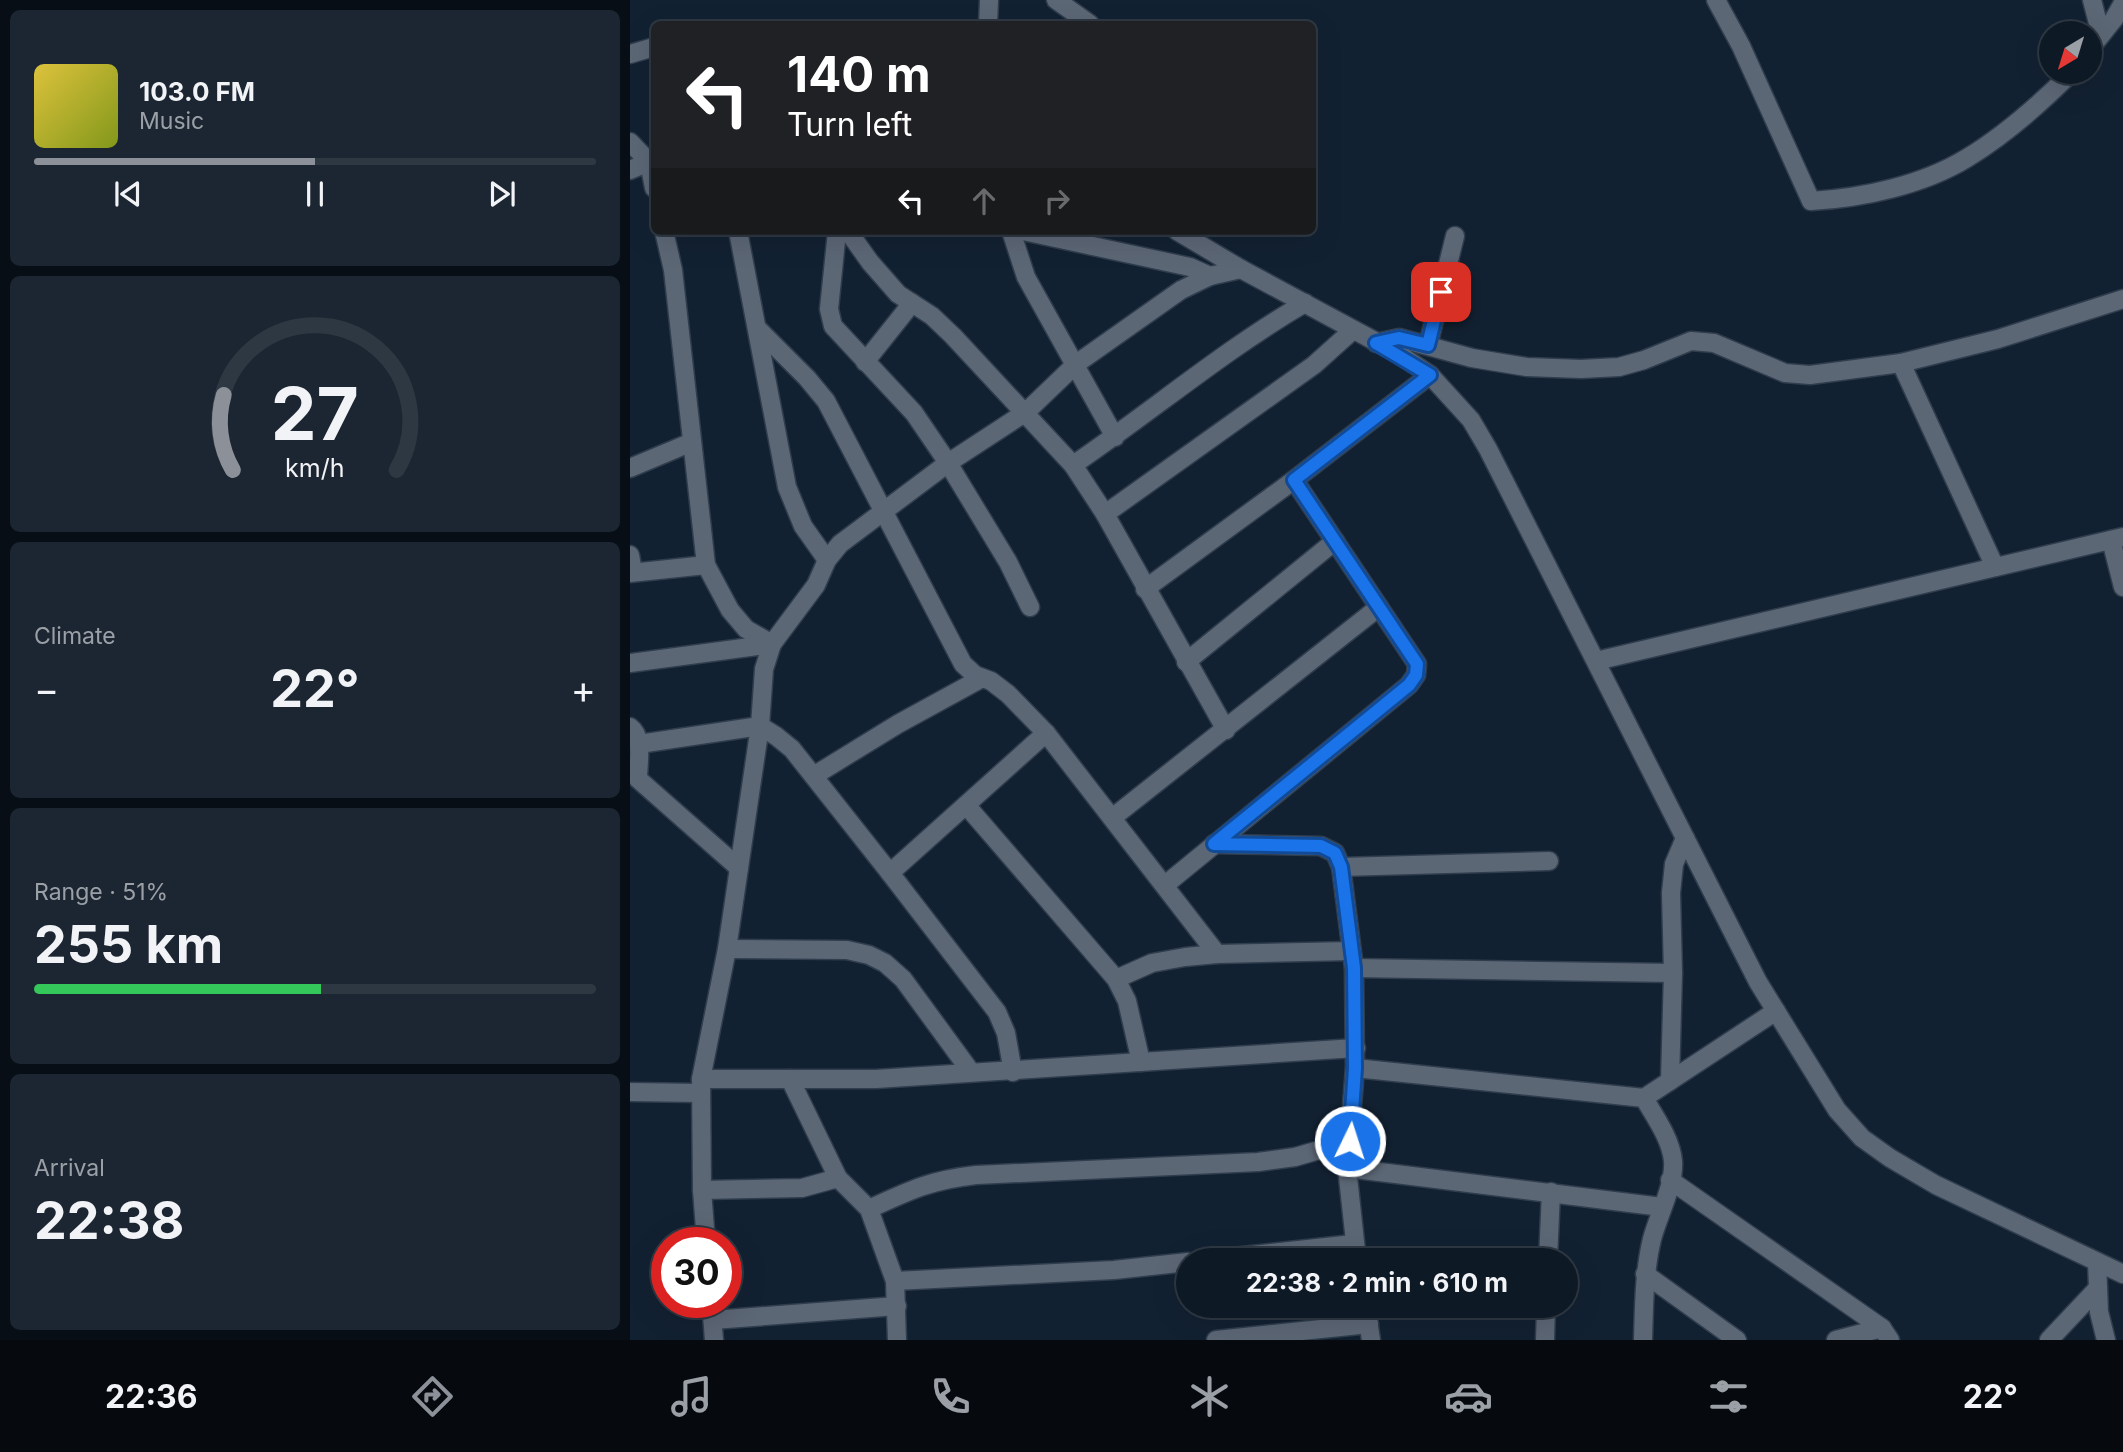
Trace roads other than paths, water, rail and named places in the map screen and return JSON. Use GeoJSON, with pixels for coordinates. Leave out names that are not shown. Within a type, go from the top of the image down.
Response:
{"type":"FeatureCollection","features":[{"type":"Feature","properties":{"kind":"street"},"geometry":{"type":"LineString","coordinates":[[988,21],[989,0]]}},
{"type":"Feature","properties":{"kind":"street"},"geometry":{"type":"LineString","coordinates":[[1056,0],[1086,21]]}},
{"type":"Feature","properties":{"kind":"street"},"geometry":{"type":"LineString","coordinates":[[1716,0],[1741,46],[1811,201],[1836,200],[1883,191],[1938,172],[1965,159],[2020,118],[2058,84]]}},
{"type":"Feature","properties":{"kind":"street"},"geometry":{"type":"LineString","coordinates":[[2092,0],[2094,21]]}},
{"type":"Feature","properties":{"kind":"street"},"geometry":{"type":"LineString","coordinates":[[2102,34],[2123,3]]}},
{"type":"Feature","properties":{"kind":"street"},"geometry":{"type":"LineString","coordinates":[[630,54],[651,48]]}},
{"type":"Feature","properties":{"kind":"street"},"geometry":{"type":"LineString","coordinates":[[630,142],[651,160]]}},
{"type":"Feature","properties":{"kind":"street"},"geometry":{"type":"LineString","coordinates":[[630,170],[651,161]]}},
{"type":"Feature","properties":{"kind":"street"},"geometry":{"type":"LineString","coordinates":[[665,235],[673,270],[706,565],[730,610],[746,629],[772,644]]}},
{"type":"Feature","properties":{"kind":"street"},"geometry":{"type":"LineString","coordinates":[[739,235],[787,487],[803,526],[827,560]]}},
{"type":"Feature","properties":{"kind":"street"},"geometry":{"type":"LineString","coordinates":[[837,235],[829,309],[833,326],[914,413],[1008,562],[1030,607]]}},
{"type":"Feature","properties":{"kind":"street"},"geometry":{"type":"LineString","coordinates":[[851,235],[898,294],[932,316],[953,336],[1073,465],[1105,514],[1226,730]]}},
{"type":"Feature","properties":{"kind":"street"},"geometry":{"type":"LineString","coordinates":[[1012,235],[1026,277],[1115,437]]}},
{"type":"Feature","properties":{"kind":"street"},"geometry":{"type":"LineString","coordinates":[[1042,235],[1190,267],[1210,275]]}},
{"type":"Feature","properties":{"kind":"street"},"geometry":{"type":"LineString","coordinates":[[1184,235],[1430,375],[1471,420],[1758,982],[1837,1110],[1862,1138],[1936,1185],[2123,1274]]}},
{"type":"Feature","properties":{"kind":"street"},"geometry":{"type":"LineString","coordinates":[[1428,345],[1455,236]]}},
{"type":"Feature","properties":{"kind":"street"},"geometry":{"type":"LineString","coordinates":[[705,1227],[701,1086],[727,949],[760,726],[764,669],[772,644],[816,584],[827,560],[840,544],[948,463],[1026,412],[1076,364],[1181,290],[1210,275],[1241,269]]}},
{"type":"Feature","properties":{"kind":"street"},"geometry":{"type":"LineString","coordinates":[[1376,343],[1399,338],[1472,358],[1513,365],[1581,369],[1619,368],[1691,341],[1714,343],[1785,373],[1810,375],[1901,363],[1998,339],[2123,299]]}},
{"type":"Feature","properties":{"kind":"street"},"geometry":{"type":"LineString","coordinates":[[865,362],[912,303]]}},
{"type":"Feature","properties":{"kind":"street"},"geometry":{"type":"LineString","coordinates":[[1073,465],[1265,326],[1305,303]]}},
{"type":"Feature","properties":{"kind":"street"},"geometry":{"type":"LineString","coordinates":[[758,329],[826,401],[963,664],[975,676],[991,681],[1008,694],[1046,733],[1217,954]]}},
{"type":"Feature","properties":{"kind":"street"},"geometry":{"type":"LineString","coordinates":[[1105,514],[1314,365],[1353,330]]}},
{"type":"Feature","properties":{"kind":"street"},"geometry":{"type":"LineString","coordinates":[[1901,363],[1995,567]]}},
{"type":"Feature","properties":{"kind":"street"},"geometry":{"type":"LineString","coordinates":[[1145,589],[1294,480],[1430,375]]}},
{"type":"Feature","properties":{"kind":"street"},"geometry":{"type":"LineString","coordinates":[[630,468],[692,442]]}},
{"type":"Feature","properties":{"kind":"street"},"geometry":{"type":"LineString","coordinates":[[1165,885],[1409,685],[1416,675],[1417,664],[1294,480]]}},
{"type":"Feature","properties":{"kind":"street"},"geometry":{"type":"LineString","coordinates":[[1595,661],[2117,538],[2123,587]]}},
{"type":"Feature","properties":{"kind":"street"},"geometry":{"type":"LineString","coordinates":[[1186,662],[1335,541]]}},
{"type":"Feature","properties":{"kind":"street"},"geometry":{"type":"LineString","coordinates":[[631,567],[706,565]]}},
{"type":"Feature","properties":{"kind":"street"},"geometry":{"type":"LineString","coordinates":[[1112,818],[1379,607]]}},
{"type":"Feature","properties":{"kind":"street"},"geometry":{"type":"LineString","coordinates":[[630,663],[772,644]]}},
{"type":"Feature","properties":{"kind":"street"},"geometry":{"type":"LineString","coordinates":[[815,775],[898,724],[982,678]]}},
{"type":"Feature","properties":{"kind":"street"},"geometry":{"type":"LineString","coordinates":[[639,744],[760,726],[792,749],[815,775],[997,1012],[1006,1032],[1013,1072]]}},
{"type":"Feature","properties":{"kind":"street"},"geometry":{"type":"LineString","coordinates":[[630,727],[635,731],[639,744],[634,779],[739,868]]}},
{"type":"Feature","properties":{"kind":"street"},"geometry":{"type":"LineString","coordinates":[[890,873],[1046,733]]}},
{"type":"Feature","properties":{"kind":"street"},"geometry":{"type":"LineString","coordinates":[[966,805],[1116,979],[1127,1002],[1141,1062]]}},
{"type":"Feature","properties":{"kind":"street"},"geometry":{"type":"LineString","coordinates":[[1670,1081],[1673,973],[1671,893],[1674,864],[1685,838]]}},
{"type":"Feature","properties":{"kind":"street"},"geometry":{"type":"LineString","coordinates":[[1214,844],[1321,846],[1335,853],[1341,867],[1352,960],[1356,1048],[1347,1168],[1355,1248]]}},
{"type":"Feature","properties":{"kind":"street"},"geometry":{"type":"LineString","coordinates":[[1341,867],[1549,861]]}},
{"type":"Feature","properties":{"kind":"street"},"geometry":{"type":"LineString","coordinates":[[727,949],[847,950],[869,955],[885,963],[903,979],[971,1072]]}},
{"type":"Feature","properties":{"kind":"street"},"geometry":{"type":"LineString","coordinates":[[1116,979],[1153,963],[1217,954],[1673,973]]}},
{"type":"Feature","properties":{"kind":"street"},"geometry":{"type":"LineString","coordinates":[[1355,1068],[1644,1098],[1776,1011]]}},
{"type":"Feature","properties":{"kind":"street"},"geometry":{"type":"LineString","coordinates":[[630,1092],[790,1079],[876,1079],[971,1072],[1013,1072],[1356,1048]]}},
{"type":"Feature","properties":{"kind":"street"},"geometry":{"type":"LineString","coordinates":[[790,1079],[838,1178],[869,1209],[895,1281],[897,1340]]}},
{"type":"Feature","properties":{"kind":"street"},"geometry":{"type":"LineString","coordinates":[[1643,1340],[1645,1274],[1673,1161],[1666,1137],[1644,1098]]}},
{"type":"Feature","properties":{"kind":"street"},"geometry":{"type":"LineString","coordinates":[[869,1209],[915,1187],[940,1179],[1258,1162],[1295,1157],[1350,1141]]}},
{"type":"Feature","properties":{"kind":"street"},"geometry":{"type":"LineString","coordinates":[[1347,1168],[1662,1207]]}},
{"type":"Feature","properties":{"kind":"street"},"geometry":{"type":"LineString","coordinates":[[702,1190],[802,1188],[838,1178]]}},
{"type":"Feature","properties":{"kind":"street"},"geometry":{"type":"LineString","coordinates":[[1670,1180],[1886,1334]]}},
{"type":"Feature","properties":{"kind":"street"},"geometry":{"type":"LineString","coordinates":[[1549,1248],[1551,1192]]}},
{"type":"Feature","properties":{"kind":"street"},"geometry":{"type":"LineString","coordinates":[[2097,1262],[2099,1312],[2106,1340]]}},
{"type":"Feature","properties":{"kind":"street"},"geometry":{"type":"LineString","coordinates":[[895,1281],[1114,1270],[1176,1263]]}},
{"type":"Feature","properties":{"kind":"street"},"geometry":{"type":"LineString","coordinates":[[1645,1274],[1737,1340]]}},
{"type":"Feature","properties":{"kind":"street"},"geometry":{"type":"LineString","coordinates":[[2049,1340],[2098,1288]]}},
{"type":"Feature","properties":{"kind":"street"},"geometry":{"type":"LineString","coordinates":[[742,1310],[897,1306]]}},
{"type":"Feature","properties":{"kind":"street"},"geometry":{"type":"LineString","coordinates":[[712,1318],[714,1340]]}},
{"type":"Feature","properties":{"kind":"street"},"geometry":{"type":"LineString","coordinates":[[1545,1340],[1546,1318]]}},
{"type":"Feature","properties":{"kind":"street"},"geometry":{"type":"LineString","coordinates":[[1216,1340],[1370,1332]]}},
{"type":"Feature","properties":{"kind":"street"},"geometry":{"type":"LineString","coordinates":[[1836,1340],[1886,1334]]}}]}
